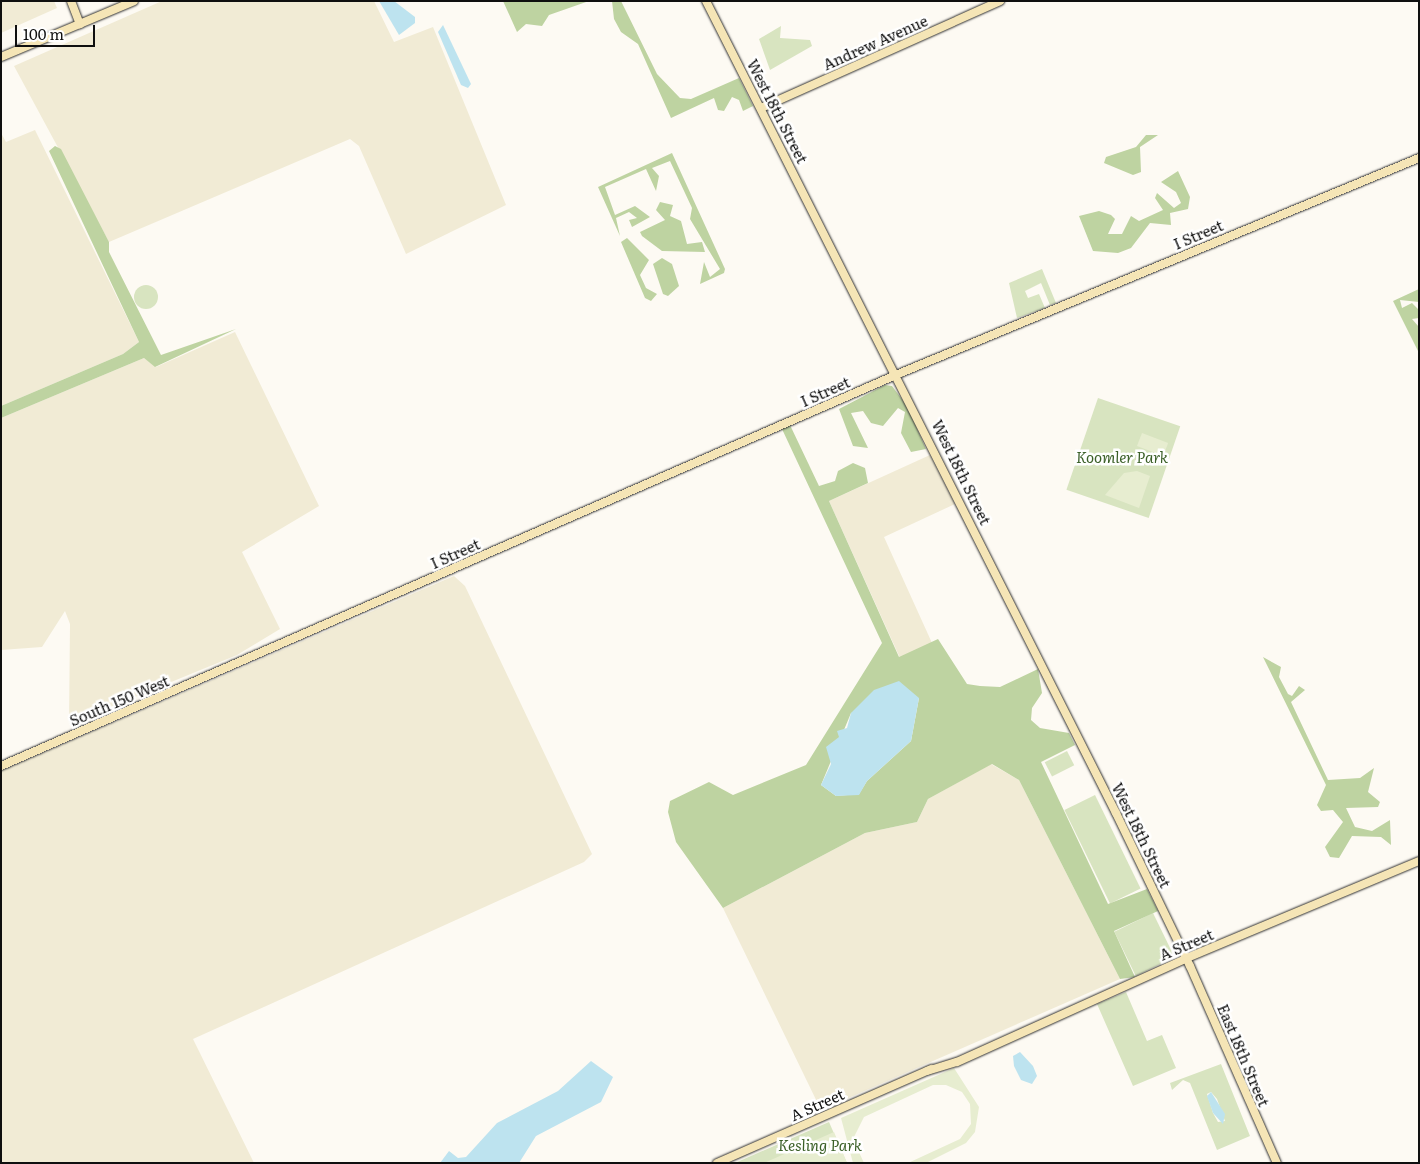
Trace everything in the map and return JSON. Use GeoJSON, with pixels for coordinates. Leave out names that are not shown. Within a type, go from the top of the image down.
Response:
{"type":"FeatureCollection","features":[{"type":"Feature","properties":{"kind":"street"},"geometry":{"type":"LineString","coordinates":[[71,1],[80,24]]}},
{"type":"Feature","properties":{"kind":"street"},"geometry":{"type":"LineString","coordinates":[[1,57],[134,1]]}},
{"type":"Feature","properties":{"kind":"street","name":"West 18th Street"},"geometry":{"type":"LineString","coordinates":[[706,1],[897,374],[1187,958]]}},
{"type":"Feature","properties":{"kind":"street","name":"Andrew Avenue"},"geometry":{"type":"LineString","coordinates":[[761,108],[1000,1]]}},
{"type":"Feature","properties":{"kind":"street","name":"I Street"},"geometry":{"type":"LineString","coordinates":[[248,660],[897,374],[1419,158]]}},
{"type":"Feature","properties":{"kind":"street","name":"South 150 West"},"geometry":{"type":"LineString","coordinates":[[1,766],[248,660]]}},
{"type":"Feature","properties":{"kind":"street","name":"A Street"},"geometry":{"type":"LineString","coordinates":[[717,1163],[1187,958],[1419,861]]}},
{"type":"Feature","properties":{"kind":"street","name":"East 18th Street"},"geometry":{"type":"LineString","coordinates":[[1187,958],[1276,1163]]}},
{"type":"Feature","properties":{"kind":"shaded area"},"geometry":{"type":"Polygon","coordinates":[[[1,1],[54,1],[57,8],[1,33],[1,1]]]}},
{"type":"Feature","properties":{"kind":"shaded area"},"geometry":{"type":"Polygon","coordinates":[[[162,1],[374,1],[394,42],[433,27],[506,205],[406,254],[359,146],[350,139],[109,242],[14,66],[162,1]]]}},
{"type":"Feature","properties":{"kind":"shaded area"},"geometry":{"type":"Polygon","coordinates":[[[35,130],[139,342],[123,354],[1,406],[1,133],[6,142],[35,130]]]}},
{"type":"Feature","properties":{"kind":"shaded area"},"geometry":{"type":"Polygon","coordinates":[[[235,332],[319,506],[242,552],[280,629],[237,655],[69,724],[70,624],[65,611],[42,647],[1,650],[1,418],[144,358],[156,367],[235,332]]]}},
{"type":"Feature","properties":{"kind":"shaded area"},"geometry":{"type":"Polygon","coordinates":[[[930,455],[955,504],[884,537],[932,643],[900,658],[829,501],[930,455]]]}},
{"type":"Feature","properties":{"kind":"shaded area"},"geometry":{"type":"Polygon","coordinates":[[[454,576],[465,586],[592,854],[584,862],[193,1039],[254,1163],[1,1163],[1,771],[454,576]]]}},
{"type":"Feature","properties":{"kind":"shaded area"},"geometry":{"type":"Polygon","coordinates":[[[991,764],[1019,780],[1120,979],[821,1110],[723,908],[865,833],[917,822],[928,799],[991,764]]]}},
{"type":"Feature","properties":{"kind":"green space"},"geometry":{"type":"Polygon","coordinates":[[[503,1],[589,1],[549,15],[542,26],[526,24],[517,32],[503,1]]]}},
{"type":"Feature","properties":{"kind":"green space"},"geometry":{"type":"Polygon","coordinates":[[[612,1],[621,1],[657,74],[680,98],[691,99],[739,78],[753,106],[743,111],[739,100],[732,97],[724,111],[718,110],[714,98],[671,118],[638,44],[621,32],[614,19],[612,1]]]}},
{"type":"Feature","properties":{"kind":"green space"},"geometry":{"type":"Polygon","coordinates":[[[781,26],[780,38],[810,40],[812,46],[770,70],[759,39],[781,26]]]}},
{"type":"Feature","properties":{"kind":"green space"},"geometry":{"type":"Polygon","coordinates":[[[1146,135],[1158,135],[1140,147],[1141,172],[1133,175],[1104,163],[1106,157],[1136,147],[1146,135]]]}},
{"type":"Feature","properties":{"kind":"green space"},"geometry":{"type":"Polygon","coordinates":[[[55,146],[61,149],[109,242],[109,252],[161,355],[236,329],[155,367],[144,358],[1,418],[1,406],[123,354],[139,342],[49,151],[55,146]]]}},
{"type":"Feature","properties":{"kind":"green space"},"geometry":{"type":"Polygon","coordinates":[[[672,153],[725,269],[724,273],[700,284],[704,262],[710,277],[720,269],[690,219],[692,208],[670,161],[652,168],[659,176],[656,191],[646,169],[605,187],[615,215],[635,206],[650,217],[632,227],[629,220],[637,218],[629,212],[616,218],[620,236],[598,187],[672,153]]]}},
{"type":"Feature","properties":{"kind":"green space"},"geometry":{"type":"Polygon","coordinates":[[[1178,171],[1190,197],[1188,209],[1170,213],[1171,225],[1150,223],[1131,248],[1118,253],[1093,251],[1079,216],[1099,211],[1111,215],[1115,219],[1108,234],[1122,234],[1131,216],[1139,221],[1163,210],[1155,198],[1157,193],[1174,208],[1181,203],[1176,192],[1161,182],[1178,171]]]}},
{"type":"Feature","properties":{"kind":"green space"},"geometry":{"type":"Polygon","coordinates":[[[660,202],[673,205],[670,216],[681,221],[687,244],[702,242],[705,252],[662,251],[642,236],[640,232],[665,220],[656,210],[660,202]]]}},
{"type":"Feature","properties":{"kind":"green space"},"geometry":{"type":"Polygon","coordinates":[[[627,238],[649,260],[640,275],[646,288],[657,294],[651,301],[645,298],[621,242],[627,238]]]}},
{"type":"Feature","properties":{"kind":"green space"},"geometry":{"type":"Polygon","coordinates":[[[662,258],[672,264],[679,286],[668,296],[663,294],[653,264],[662,258]]]}},
{"type":"Feature","properties":{"kind":"green space"},"geometry":{"type":"Polygon","coordinates":[[[1042,269],[1056,303],[1050,305],[1041,283],[1025,291],[1028,298],[1039,294],[1045,308],[1017,318],[1009,283],[1042,269]]]}},
{"type":"Feature","properties":{"kind":"green space"},"geometry":{"type":"Polygon","coordinates":[[[146,285],[154,289],[158,297],[154,305],[146,309],[138,305],[134,297],[138,289],[146,285]]]}},
{"type":"Feature","properties":{"kind":"green space"},"geometry":{"type":"Polygon","coordinates":[[[1419,289],[1419,302],[1400,300],[1402,308],[1412,303],[1419,310],[1419,318],[1412,319],[1419,327],[1419,353],[1393,301],[1419,289]]]}},
{"type":"Feature","properties":{"kind":"green space"},"geometry":{"type":"Polygon","coordinates":[[[885,385],[892,386],[907,406],[926,449],[911,452],[901,433],[905,412],[898,408],[883,426],[871,423],[863,411],[851,413],[868,448],[853,446],[839,409],[885,385]]]}},
{"type":"Feature","properties":{"kind":"green space","name":"Koomler Park"},"geometry":{"type":"Polygon","coordinates":[[[1098,398],[1180,426],[1149,518],[1066,490],[1098,398]]]}},
{"type":"Feature","properties":{"kind":"green space"},"geometry":{"type":"Polygon","coordinates":[[[790,425],[819,486],[835,481],[838,471],[853,463],[865,468],[868,483],[829,501],[899,657],[938,639],[967,684],[980,686],[1000,687],[1038,669],[1042,693],[1032,708],[1031,720],[1040,728],[1069,733],[1075,745],[1041,762],[1108,904],[1147,889],[1158,911],[1114,931],[1135,977],[1120,979],[1019,780],[992,764],[928,799],[917,822],[865,833],[723,908],[676,842],[668,812],[670,801],[709,782],[733,795],[806,765],[882,643],[782,429],[790,425]],[[919,698],[851,713],[821,785],[836,796],[859,794],[867,781],[911,741],[919,698]]]}},
{"type":"Feature","properties":{"kind":"green space"},"geometry":{"type":"Polygon","coordinates":[[[1142,433],[1168,443],[1163,456],[1137,446],[1142,433]]]}},
{"type":"Feature","properties":{"kind":"green space"},"geometry":{"type":"Polygon","coordinates":[[[1137,471],[1150,476],[1139,508],[1105,495],[1124,473],[1137,471]]]}},
{"type":"Feature","properties":{"kind":"green space"},"geometry":{"type":"Polygon","coordinates":[[[1263,657],[1281,667],[1279,677],[1288,694],[1292,696],[1299,686],[1305,690],[1291,702],[1328,780],[1360,778],[1374,768],[1368,792],[1380,802],[1378,807],[1346,808],[1355,827],[1372,831],[1390,820],[1391,845],[1381,837],[1352,836],[1339,858],[1330,857],[1325,847],[1343,822],[1333,810],[1321,811],[1317,805],[1326,785],[1263,657]]]}},
{"type":"Feature","properties":{"kind":"green space"},"geometry":{"type":"Polygon","coordinates":[[[1067,751],[1074,765],[1052,777],[1045,762],[1067,751]]]}},
{"type":"Feature","properties":{"kind":"green space"},"geometry":{"type":"Polygon","coordinates":[[[1095,795],[1141,888],[1110,903],[1064,810],[1095,795]]]}},
{"type":"Feature","properties":{"kind":"green space"},"geometry":{"type":"Polygon","coordinates":[[[1153,913],[1174,957],[1136,976],[1114,932],[1153,913]]]}},
{"type":"Feature","properties":{"kind":"green space"},"geometry":{"type":"Polygon","coordinates":[[[1126,992],[1147,1041],[1162,1035],[1176,1068],[1133,1086],[1097,1004],[1126,992]]]}},
{"type":"Feature","properties":{"kind":"green space"},"geometry":{"type":"Polygon","coordinates":[[[1221,1064],[1250,1136],[1217,1150],[1190,1083],[1183,1080],[1172,1090],[1170,1083],[1221,1064]],[[1211,1092],[1207,1094],[1218,1122],[1225,1121],[1217,1099],[1211,1092]]]}},
{"type":"Feature","properties":{"kind":"green space"},"geometry":{"type":"Polygon","coordinates":[[[954,1068],[979,1107],[975,1132],[966,1143],[926,1163],[908,1163],[960,1139],[971,1124],[970,1104],[962,1092],[946,1085],[933,1085],[864,1117],[853,1139],[864,1163],[853,1163],[841,1118],[954,1068]]]}},
{"type":"Feature","properties":{"kind":"green space","name":"Kesling Park"},"geometry":{"type":"Polygon","coordinates":[[[829,1122],[847,1163],[735,1163],[829,1122]]]}},
{"type":"Feature","properties":{"kind":"green space"},"geometry":{"type":"Polygon","coordinates":[[[834,1132],[847,1163],[764,1163],[834,1132]]]}},
{"type":"Feature","properties":{"kind":"water"},"geometry":{"type":"Polygon","coordinates":[[[379,1],[394,1],[415,17],[415,23],[399,35],[379,1]]]}},
{"type":"Feature","properties":{"kind":"water"},"geometry":{"type":"Polygon","coordinates":[[[443,25],[471,84],[468,88],[461,85],[438,32],[443,25]]]}},
{"type":"Feature","properties":{"kind":"water"},"geometry":{"type":"Polygon","coordinates":[[[899,681],[919,698],[911,741],[867,781],[859,795],[836,796],[821,785],[831,764],[826,747],[839,737],[837,731],[847,728],[851,713],[874,690],[899,681]]]}},
{"type":"Feature","properties":{"kind":"water"},"geometry":{"type":"Polygon","coordinates":[[[1020,1052],[1033,1066],[1037,1076],[1032,1084],[1021,1080],[1014,1066],[1013,1056],[1020,1052]]]}},
{"type":"Feature","properties":{"kind":"water"},"geometry":{"type":"Polygon","coordinates":[[[591,1061],[613,1077],[601,1102],[536,1136],[519,1163],[440,1163],[449,1151],[458,1158],[466,1157],[497,1123],[558,1091],[591,1061]]]}},
{"type":"Feature","properties":{"kind":"water"},"geometry":{"type":"Polygon","coordinates":[[[1211,1092],[1225,1114],[1223,1124],[1213,1113],[1207,1096],[1211,1092]]]}}]}
